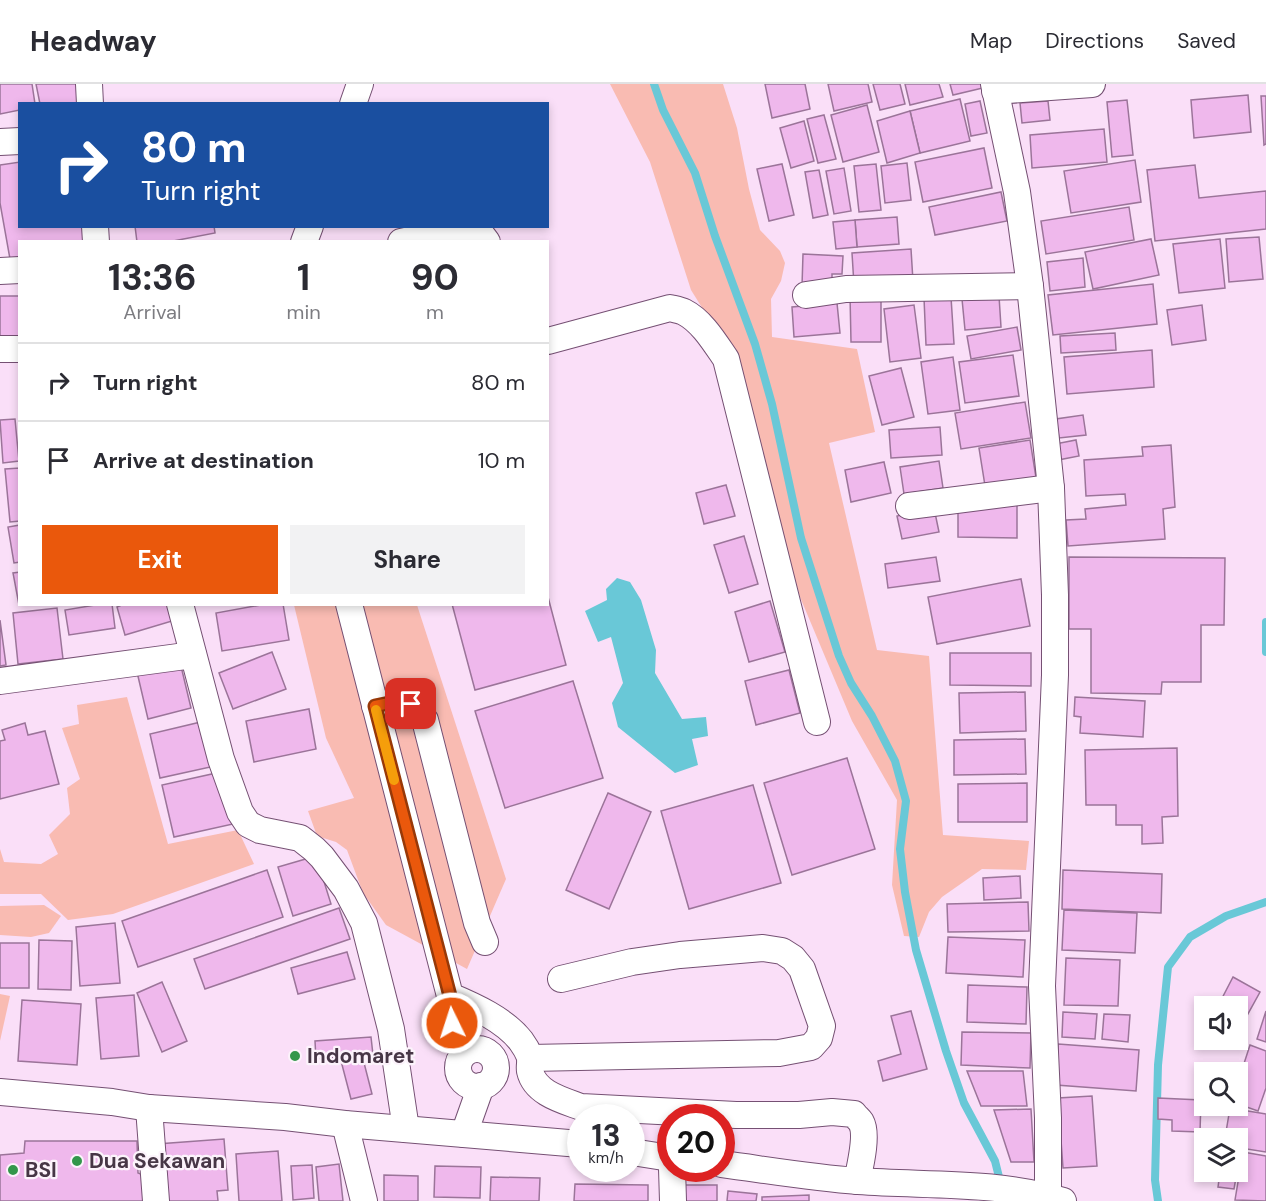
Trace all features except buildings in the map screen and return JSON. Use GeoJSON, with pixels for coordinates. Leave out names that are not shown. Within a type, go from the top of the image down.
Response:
{"type":"FeatureCollection","features":[{"type":"Feature","properties":{"kind":"street"},"geometry":{"type":"LineString","coordinates":[[89,84],[90,102]]}},
{"type":"Feature","properties":{"kind":"street"},"geometry":{"type":"LineString","coordinates":[[354,102],[360,84]]}},
{"type":"Feature","properties":{"kind":"street"},"geometry":{"type":"LineString","coordinates":[[735,1166],[857,1181],[973,1185],[1023,1192],[1054,1200],[1042,986],[1055,675],[1051,488],[1017,192],[994,87],[1092,84]]}},
{"type":"Feature","properties":{"kind":"street"},"geometry":{"type":"LineString","coordinates":[[0,142],[18,141]]}},
{"type":"Feature","properties":{"kind":"street"},"geometry":{"type":"LineString","coordinates":[[410,240],[456,230],[481,234],[486,240]]}},
{"type":"Feature","properties":{"kind":"street"},"geometry":{"type":"LineString","coordinates":[[0,271],[18,270]]}},
{"type":"Feature","properties":{"kind":"street"},"geometry":{"type":"LineString","coordinates":[[806,296],[846,288],[1029,286]]}},
{"type":"Feature","properties":{"kind":"street"},"geometry":{"type":"LineString","coordinates":[[549,341],[670,308],[684,312],[713,340],[726,359],[817,722]]}},
{"type":"Feature","properties":{"kind":"street"},"geometry":{"type":"LineString","coordinates":[[0,349],[18,349]]}},
{"type":"Feature","properties":{"kind":"street"},"geometry":{"type":"LineString","coordinates":[[909,506],[1051,488]]}},
{"type":"Feature","properties":{"kind":"street"},"geometry":{"type":"LineString","coordinates":[[181,606],[221,759],[240,812],[248,824],[260,830],[300,838],[315,849],[346,889],[364,923],[391,1029],[406,1129]]}},
{"type":"Feature","properties":{"kind":"street"},"geometry":{"type":"LineString","coordinates":[[350,606],[450,996],[449,1015],[455,1032],[468,1050],[479,1048],[488,1052],[494,1061],[464,1134]]}},
{"type":"Feature","properties":{"kind":"street"},"geometry":{"type":"LineString","coordinates":[[0,681],[194,655]]}},
{"type":"Feature","properties":{"kind":"street"},"geometry":{"type":"LineString","coordinates":[[375,706],[399,701],[411,704],[424,720],[477,923],[485,942]]}},
{"type":"Feature","properties":{"kind":"street"},"geometry":{"type":"LineString","coordinates":[[488,1079],[530,1064],[779,1053],[811,1047],[819,1038],[822,1026],[802,969],[793,958],[782,951],[763,948],[680,955],[632,962],[561,978]]}},
{"type":"Feature","properties":{"kind":"street"},"geometry":{"type":"LineString","coordinates":[[450,996],[473,1006],[512,1032],[521,1042],[536,1085],[545,1092],[581,1107],[736,1115],[799,1115],[832,1112],[854,1114],[861,1122],[862,1128],[862,1150],[857,1181]]}},
{"type":"Feature","properties":{"kind":"street"},"geometry":{"type":"LineString","coordinates":[[0,1092],[112,1102],[149,1108],[285,1117],[567,1143]]}},
{"type":"Feature","properties":{"kind":"street"},"geometry":{"type":"LineString","coordinates":[[149,1108],[156,1201]]}},
{"type":"Feature","properties":{"kind":"street"},"geometry":{"type":"LineString","coordinates":[[345,1124],[364,1201]]}},
{"type":"Feature","properties":{"kind":"street"},"geometry":{"type":"LineString","coordinates":[[672,1182],[673,1201]]}},
{"type":"Feature","properties":{"kind":"shaded area"},"geometry":{"type":"Polygon","coordinates":[[[610,84],[723,84],[737,128],[760,230],[780,251],[785,263],[781,281],[771,299],[772,337],[857,349],[875,432],[829,443],[877,650],[929,656],[943,835],[1029,841],[1026,870],[982,869],[942,897],[929,912],[919,937],[904,936],[892,885],[897,800],[852,721],[800,597],[756,444],[716,330],[691,290],[650,162],[610,84]]]}},
{"type":"Feature","properties":{"kind":"shaded area"},"geometry":{"type":"Polygon","coordinates":[[[294,606],[417,606],[506,879],[467,969],[386,925],[363,893],[347,850],[336,842],[317,836],[308,811],[354,798],[326,738],[294,606]]]}},
{"type":"Feature","properties":{"kind":"shaded area"},"geometry":{"type":"Polygon","coordinates":[[[127,697],[168,844],[238,830],[254,864],[113,914],[68,920],[41,894],[0,894],[0,849],[4,862],[41,864],[58,854],[49,835],[70,814],[67,788],[80,779],[62,728],[79,724],[77,705],[127,697]]]}},
{"type":"Feature","properties":{"kind":"shaded area"},"geometry":{"type":"Polygon","coordinates":[[[44,905],[61,916],[49,933],[31,937],[0,935],[0,906],[44,905]]]}},
{"type":"Feature","properties":{"kind":"shaded area"},"geometry":{"type":"Polygon","coordinates":[[[0,994],[10,996],[0,1041],[0,994]]]}},
{"type":"Feature","properties":{"kind":"water"},"geometry":{"type":"Polygon","coordinates":[[[617,578],[630,582],[641,600],[656,650],[655,673],[682,719],[706,717],[708,736],[692,739],[698,765],[675,773],[618,727],[612,703],[623,683],[611,637],[598,642],[585,611],[607,600],[606,589],[617,578]]]}},
{"type":"Feature","properties":{"kind":"waterway"},"geometry":{"type":"LineString","coordinates":[[654,84],[663,110],[695,173],[715,236],[755,344],[772,404],[801,538],[839,656],[851,683],[872,716],[895,761],[906,801],[900,849],[916,950],[964,1103],[995,1161],[1001,1185]]}},
{"type":"Feature","properties":{"kind":"waterway"},"geometry":{"type":"LineString","coordinates":[[1266,622],[1266,652]]}},
{"type":"Feature","properties":{"kind":"waterway"},"geometry":{"type":"LineString","coordinates":[[1158,1201],[1155,1180],[1158,1065],[1168,967],[1190,937],[1226,916],[1266,902]]}},
{"type":"Feature","properties":{"kind":"slow traffic"},"geometry":{"type":"LineString","coordinates":[[376,710],[394,780]]}},
{"type":"Feature","properties":{"kind":"place","name":"Indomaret"},"geometry":{"type":"Point","coordinates":[295,1056]}},
{"type":"Feature","properties":{"kind":"place","name":"Dua Sekawan"},"geometry":{"type":"Point","coordinates":[77,1161]}},
{"type":"Feature","properties":{"kind":"place","name":"BSI"},"geometry":{"type":"Point","coordinates":[13,1170]}},
{"type":"Feature","properties":{"kind":"route"},"geometry":{"type":"LineString","coordinates":[[411,704],[399,701],[375,706],[450,996],[449,1015],[452,1023]]}}]}
